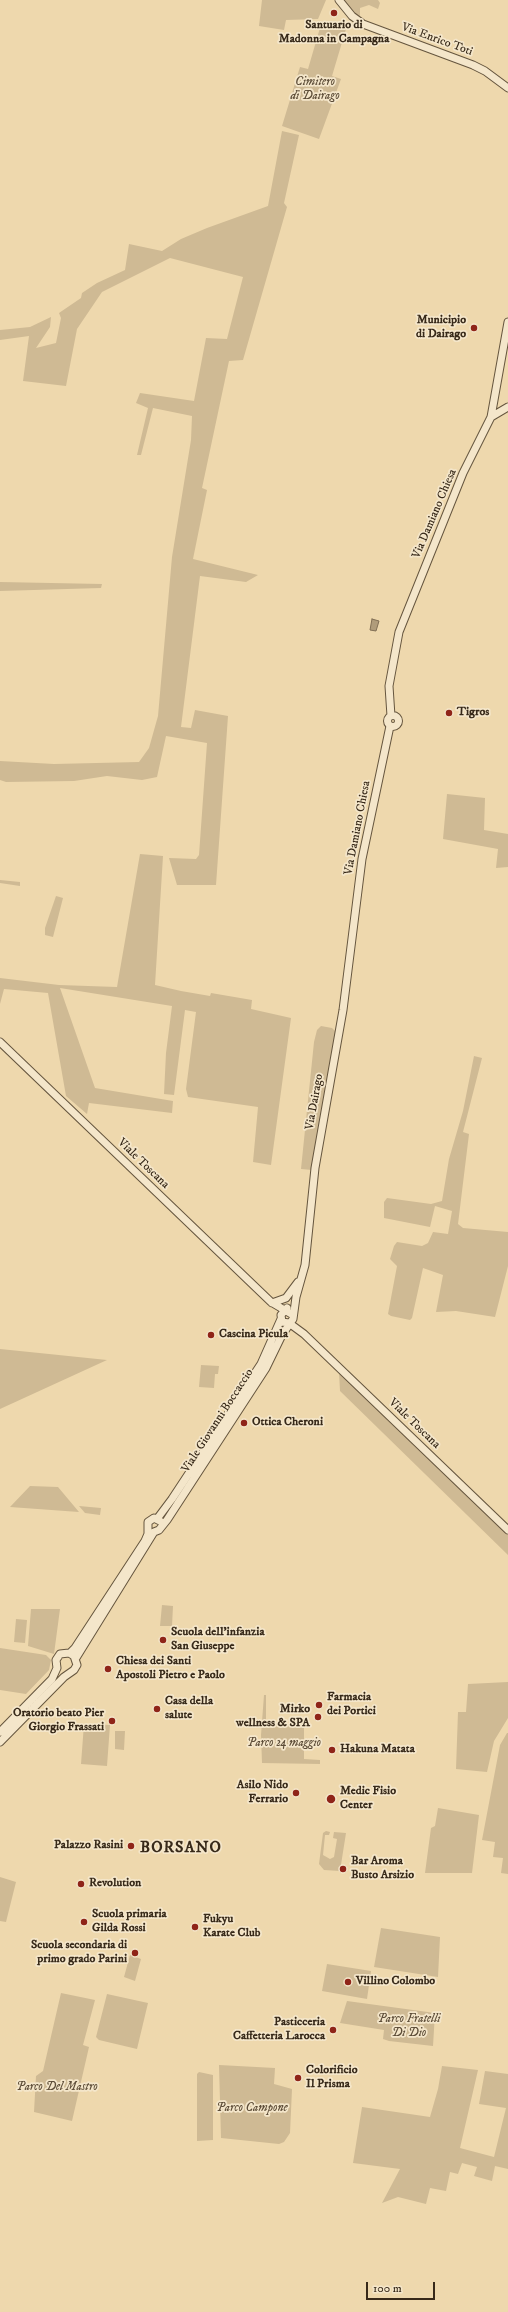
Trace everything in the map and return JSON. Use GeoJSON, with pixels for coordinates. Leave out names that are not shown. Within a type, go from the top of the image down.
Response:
{"type":"FeatureCollection","features":[{"type":"Feature","properties":{"kind":"street","name":"Via Enrico Toti"},"geometry":{"type":"LineString","coordinates":[[339,0],[352,16],[363,24],[473,65],[485,71],[508,88]]}},
{"type":"Feature","properties":{"kind":"street","name":"Via Damiano Chiesa"},"geometry":{"type":"LineString","coordinates":[[355,911],[362,859],[390,726],[396,726],[398,722],[396,717],[391,716],[389,686],[399,632],[463,473],[491,417],[508,322]]}},
{"type":"Feature","properties":{"kind":"street"},"geometry":{"type":"LineString","coordinates":[[491,417],[508,407]]}},
{"type":"Feature","properties":{"kind":"street","name":"Via Dairago"},"geometry":{"type":"LineString","coordinates":[[296,1297],[304,1272],[315,1162],[343,1010],[355,911]]}},
{"type":"Feature","properties":{"kind":"street","name":"Viale Toscana"},"geometry":{"type":"LineString","coordinates":[[0,1042],[271,1303],[282,1316],[284,1323],[289,1324],[304,1334],[508,1530]]}},
{"type":"Feature","properties":{"kind":"street"},"geometry":{"type":"LineString","coordinates":[[271,1303],[286,1298],[304,1272]]}},
{"type":"Feature","properties":{"kind":"street"},"geometry":{"type":"LineString","coordinates":[[293,1316],[296,1297]]}},
{"type":"Feature","properties":{"kind":"street","name":"Viale Giovanni Boccaccio"},"geometry":{"type":"LineString","coordinates":[[154,1530],[148,1522],[151,1519],[157,1519],[172,1500],[262,1362],[282,1316],[296,1297]]}},
{"type":"Feature","properties":{"kind":"street"},"geometry":{"type":"LineString","coordinates":[[282,1316],[290,1311],[293,1316]]}},
{"type":"Feature","properties":{"kind":"street","name":"Viale Toscana"},"geometry":{"type":"LineString","coordinates":[[293,1316],[304,1334]]}},
{"type":"Feature","properties":{"kind":"street","name":"Viale Giovanni Boccaccio"},"geometry":{"type":"LineString","coordinates":[[0,1742],[76,1668],[76,1658],[154,1530],[266,1368],[293,1316]]}},
{"type":"Feature","properties":{"kind":"street"},"geometry":{"type":"LineString","coordinates":[[154,1530],[161,1524],[157,1519]]}},
{"type":"Feature","properties":{"kind":"street","name":"Viale Giovanni Boccaccio"},"geometry":{"type":"LineString","coordinates":[[0,1732],[52,1679],[57,1668],[57,1657],[63,1653],[70,1653],[75,1648],[145,1541],[154,1530]]}},
{"type":"Feature","properties":{"kind":"street"},"geometry":{"type":"LineString","coordinates":[[70,1653],[76,1658]]}},
{"type":"Feature","properties":{"kind":"street"},"geometry":{"type":"LineString","coordinates":[[57,1668],[62,1672],[70,1673]]}},
{"type":"Feature","properties":{"kind":"green space"},"geometry":{"type":"Polygon","coordinates":[[[262,0],[326,0],[318,19],[286,20],[284,30],[259,26],[262,0]]]}},
{"type":"Feature","properties":{"kind":"green space"},"geometry":{"type":"Polygon","coordinates":[[[342,0],[378,0],[380,3],[378,9],[369,5],[360,8],[360,18],[352,13],[342,0]]]}},
{"type":"Feature","properties":{"kind":"green space","name":"Cimitero di Dairago"},"geometry":{"type":"Polygon","coordinates":[[[322,21],[346,29],[332,76],[341,79],[319,139],[282,126],[300,67],[308,69],[322,21]]]}},
{"type":"Feature","properties":{"kind":"green space"},"geometry":{"type":"Polygon","coordinates":[[[282,131],[299,135],[284,203],[287,207],[243,360],[229,361],[202,488],[207,490],[193,559],[258,575],[246,582],[200,576],[181,727],[191,728],[195,710],[228,716],[216,885],[177,885],[169,858],[196,859],[199,855],[207,743],[166,736],[157,777],[142,780],[107,776],[74,781],[6,782],[0,780],[0,761],[54,764],[139,762],[149,748],[158,716],[172,557],[191,440],[192,416],[153,408],[141,455],[137,455],[148,408],[136,403],[140,393],[194,401],[206,338],[227,339],[243,277],[170,258],[102,292],[77,329],[66,386],[23,381],[29,336],[0,340],[0,330],[30,327],[51,317],[50,327],[36,348],[56,343],[61,318],[59,313],[81,298],[82,293],[97,283],[125,270],[129,244],[162,251],[181,239],[268,206],[282,131]]]}},
{"type":"Feature","properties":{"kind":"green space"},"geometry":{"type":"Polygon","coordinates":[[[0,582],[102,584],[101,588],[0,591],[0,582]]]}},
{"type":"Feature","properties":{"kind":"green space"},"geometry":{"type":"Polygon","coordinates":[[[447,794],[485,798],[484,830],[508,834],[508,867],[496,868],[498,849],[443,839],[447,794]]]}},
{"type":"Feature","properties":{"kind":"green space"},"geometry":{"type":"Polygon","coordinates":[[[140,854],[163,856],[155,985],[210,996],[211,993],[252,1000],[251,1009],[291,1018],[271,1165],[253,1162],[258,1107],[188,1097],[186,1089],[196,1012],[185,1010],[174,1095],[164,1094],[166,1053],[172,1006],[60,988],[95,1088],[173,1101],[172,1113],[89,1103],[87,1114],[66,1096],[48,993],[4,989],[0,1004],[0,978],[59,985],[117,987],[140,854]]]}},
{"type":"Feature","properties":{"kind":"green space"},"geometry":{"type":"Polygon","coordinates":[[[0,880],[20,882],[20,886],[0,883],[0,880]]]}},
{"type":"Feature","properties":{"kind":"green space"},"geometry":{"type":"Polygon","coordinates":[[[56,896],[63,898],[53,937],[45,935],[45,928],[56,896]]]}},
{"type":"Feature","properties":{"kind":"green space"},"geometry":{"type":"Polygon","coordinates":[[[321,1026],[332,1028],[336,1032],[312,1170],[301,1169],[314,1042],[317,1030],[321,1026]]]}},
{"type":"Feature","properties":{"kind":"green space"},"geometry":{"type":"Polygon","coordinates":[[[474,1056],[482,1058],[463,1132],[469,1134],[458,1224],[463,1228],[508,1232],[508,1266],[495,1317],[456,1311],[436,1312],[443,1275],[423,1268],[412,1318],[410,1320],[391,1316],[388,1314],[397,1266],[390,1259],[394,1246],[397,1242],[422,1246],[428,1243],[433,1232],[448,1234],[452,1211],[435,1206],[430,1227],[384,1218],[384,1202],[387,1198],[431,1204],[442,1201],[449,1159],[463,1111],[474,1056]]]}},
{"type":"Feature","properties":{"kind":"green space"},"geometry":{"type":"Polygon","coordinates":[[[0,1349],[49,1354],[107,1360],[0,1409],[0,1349]]]}},
{"type":"Feature","properties":{"kind":"green space"},"geometry":{"type":"Polygon","coordinates":[[[201,1365],[219,1366],[218,1374],[215,1374],[214,1388],[199,1387],[201,1365]]]}},
{"type":"Feature","properties":{"kind":"green space"},"geometry":{"type":"Polygon","coordinates":[[[339,1372],[508,1535],[508,1555],[340,1391],[339,1372]]]}},
{"type":"Feature","properties":{"kind":"green space"},"geometry":{"type":"Polygon","coordinates":[[[30,1486],[58,1487],[79,1512],[10,1507],[30,1486]]]}},
{"type":"Feature","properties":{"kind":"green space"},"geometry":{"type":"Polygon","coordinates":[[[79,1506],[101,1508],[100,1515],[85,1513],[79,1506]]]}},
{"type":"Feature","properties":{"kind":"green space"},"geometry":{"type":"Polygon","coordinates":[[[162,1605],[173,1606],[172,1626],[160,1626],[162,1605]]]}},
{"type":"Feature","properties":{"kind":"green space"},"geometry":{"type":"Polygon","coordinates":[[[31,1609],[60,1609],[54,1654],[28,1646],[31,1609]]]}},
{"type":"Feature","properties":{"kind":"green space"},"geometry":{"type":"Polygon","coordinates":[[[16,1619],[27,1620],[25,1643],[14,1642],[16,1619]]]}},
{"type":"Feature","properties":{"kind":"green space"},"geometry":{"type":"Polygon","coordinates":[[[0,1648],[46,1655],[51,1660],[49,1670],[26,1694],[0,1690],[0,1648]]]}},
{"type":"Feature","properties":{"kind":"green space"},"geometry":{"type":"Polygon","coordinates":[[[508,1682],[508,1718],[494,1741],[487,1772],[456,1769],[458,1712],[466,1712],[468,1684],[508,1682]]]}},
{"type":"Feature","properties":{"kind":"green space","name":"Parco 24 maggio"},"geometry":{"type":"Polygon","coordinates":[[[264,1695],[266,1695],[266,1722],[304,1726],[304,1759],[320,1760],[320,1764],[262,1763],[261,1735],[264,1695]]]}},
{"type":"Feature","properties":{"kind":"green space"},"geometry":{"type":"Polygon","coordinates":[[[84,1724],[110,1725],[107,1766],[81,1764],[84,1724]]]}},
{"type":"Feature","properties":{"kind":"green space"},"geometry":{"type":"Polygon","coordinates":[[[115,1731],[125,1731],[124,1750],[115,1749],[115,1731]]]}},
{"type":"Feature","properties":{"kind":"green space"},"geometry":{"type":"Polygon","coordinates":[[[507,1733],[508,1874],[501,1873],[503,1858],[493,1857],[495,1842],[482,1840],[500,1745],[507,1733]]]}},
{"type":"Feature","properties":{"kind":"green space"},"geometry":{"type":"Polygon","coordinates":[[[438,1808],[479,1815],[472,1873],[425,1873],[431,1828],[435,1826],[438,1808]]]}},
{"type":"Feature","properties":{"kind":"green space"},"geometry":{"type":"Polygon","coordinates":[[[326,1831],[330,1832],[329,1835],[325,1835],[323,1855],[330,1859],[334,1857],[337,1839],[333,1838],[334,1832],[346,1833],[340,1871],[324,1870],[319,1864],[323,1833],[326,1831]]]}},
{"type":"Feature","properties":{"kind":"green space"},"geometry":{"type":"Polygon","coordinates":[[[0,1877],[16,1882],[6,1922],[0,1921],[0,1877]]]}},
{"type":"Feature","properties":{"kind":"green space"},"geometry":{"type":"Polygon","coordinates":[[[381,1928],[440,1937],[438,1977],[374,1967],[381,1928]]]}},
{"type":"Feature","properties":{"kind":"green space"},"geometry":{"type":"Polygon","coordinates":[[[130,1955],[141,1959],[135,1981],[124,1977],[130,1955]]]}},
{"type":"Feature","properties":{"kind":"green space"},"geometry":{"type":"Polygon","coordinates":[[[327,1964],[371,1971],[367,1999],[322,1991],[327,1964]]]}},
{"type":"Feature","properties":{"kind":"green space","name":"Parco Del Mastro"},"geometry":{"type":"Polygon","coordinates":[[[61,1993],[95,2000],[83,2045],[89,2047],[72,2121],[34,2112],[36,2076],[43,2071],[61,1993]]]}},
{"type":"Feature","properties":{"kind":"green space"},"geometry":{"type":"Polygon","coordinates":[[[107,1994],[148,2003],[137,2049],[99,2040],[96,2037],[107,1994]]]}},
{"type":"Feature","properties":{"kind":"green space","name":"Parco Fratelli Di Dio"},"geometry":{"type":"Polygon","coordinates":[[[347,2001],[435,2013],[433,2046],[389,2041],[383,2039],[384,2030],[340,2023],[347,2001]]]}},
{"type":"Feature","properties":{"kind":"green space","name":"Parco Campone"},"geometry":{"type":"Polygon","coordinates":[[[219,2065],[275,2068],[274,2084],[292,2089],[290,2133],[284,2142],[279,2144],[221,2138],[219,2065]]]}},
{"type":"Feature","properties":{"kind":"green space"},"geometry":{"type":"Polygon","coordinates":[[[442,2066],[478,2070],[460,2148],[494,2157],[506,2108],[479,2104],[485,2071],[508,2074],[508,2169],[495,2166],[492,2181],[474,2176],[477,2167],[462,2163],[458,2174],[450,2172],[446,2191],[430,2188],[426,2204],[398,2197],[382,2203],[400,2169],[353,2163],[362,2107],[430,2117],[438,2089],[442,2066]]]}},
{"type":"Feature","properties":{"kind":"green space"},"geometry":{"type":"Polygon","coordinates":[[[199,2072],[213,2075],[213,2140],[197,2141],[197,2074],[199,2072]]]}},
{"type":"Feature","properties":{"kind":"shaded area"},"geometry":{"type":"Polygon","coordinates":[[[372,619],[379,621],[376,631],[370,630],[372,619]]]}},
{"type":"Feature","properties":{"kind":"place","name":"Santuario di Madonna in Campagna"},"geometry":{"type":"Point","coordinates":[334,13]}},
{"type":"Feature","properties":{"kind":"place","name":"Municipio di Dairago"},"geometry":{"type":"Point","coordinates":[474,328]}},
{"type":"Feature","properties":{"kind":"place","name":"Tigros"},"geometry":{"type":"Point","coordinates":[449,713]}},
{"type":"Feature","properties":{"kind":"place","name":"Cascina Picula"},"geometry":{"type":"Point","coordinates":[211,1335]}},
{"type":"Feature","properties":{"kind":"place","name":"Ottica Cheroni"},"geometry":{"type":"Point","coordinates":[244,1423]}},
{"type":"Feature","properties":{"kind":"place","name":"Scuola dell'infanzia San Giuseppe"},"geometry":{"type":"Point","coordinates":[163,1640]}},
{"type":"Feature","properties":{"kind":"place","name":"Chiesa dei Santi Apostoli Pietro e Paolo"},"geometry":{"type":"Point","coordinates":[108,1669]}},
{"type":"Feature","properties":{"kind":"place","name":"Farmacia dei Portici"},"geometry":{"type":"Point","coordinates":[319,1705]}},
{"type":"Feature","properties":{"kind":"place","name":"Casa della salute"},"geometry":{"type":"Point","coordinates":[157,1709]}},
{"type":"Feature","properties":{"kind":"place","name":"Mirko wellness & SPA"},"geometry":{"type":"Point","coordinates":[318,1717]}},
{"type":"Feature","properties":{"kind":"place","name":"Oratorio beato Pier Giorgio Frassati"},"geometry":{"type":"Point","coordinates":[112,1721]}},
{"type":"Feature","properties":{"kind":"place","name":"Hakuna Matata"},"geometry":{"type":"Point","coordinates":[332,1750]}},
{"type":"Feature","properties":{"kind":"place","name":"Asilo Nido Ferrario"},"geometry":{"type":"Point","coordinates":[296,1793]}},
{"type":"Feature","properties":{"kind":"place","name":"Medic Fisio Center"},"geometry":{"type":"Point","coordinates":[331,1799]}},
{"type":"Feature","properties":{"kind":"place","name":"Palazzo Rasini"},"geometry":{"type":"Point","coordinates":[131,1846]}},
{"type":"Feature","properties":{"kind":"place","name":"Bar Aroma Busto Arsizio"},"geometry":{"type":"Point","coordinates":[343,1869]}},
{"type":"Feature","properties":{"kind":"place","name":"Revolution"},"geometry":{"type":"Point","coordinates":[81,1884]}},
{"type":"Feature","properties":{"kind":"place","name":"Scuola primaria Gilda Rossi"},"geometry":{"type":"Point","coordinates":[84,1922]}},
{"type":"Feature","properties":{"kind":"place","name":"Fukyu Karate Club"},"geometry":{"type":"Point","coordinates":[195,1927]}},
{"type":"Feature","properties":{"kind":"place","name":"Scuola secondaria di primo grado Parini"},"geometry":{"type":"Point","coordinates":[135,1953]}},
{"type":"Feature","properties":{"kind":"place","name":"Villino Colombo"},"geometry":{"type":"Point","coordinates":[348,1982]}},
{"type":"Feature","properties":{"kind":"place","name":"Pasticceria Caffetteria Larocca"},"geometry":{"type":"Point","coordinates":[333,2030]}},
{"type":"Feature","properties":{"kind":"place","name":"Colorificio Il Prisma"},"geometry":{"type":"Point","coordinates":[298,2078]}},
{"type":"Feature","properties":{"kind":"district","name":"BORSANO"},"geometry":{"type":"Point","coordinates":[181,1849]}}]}
